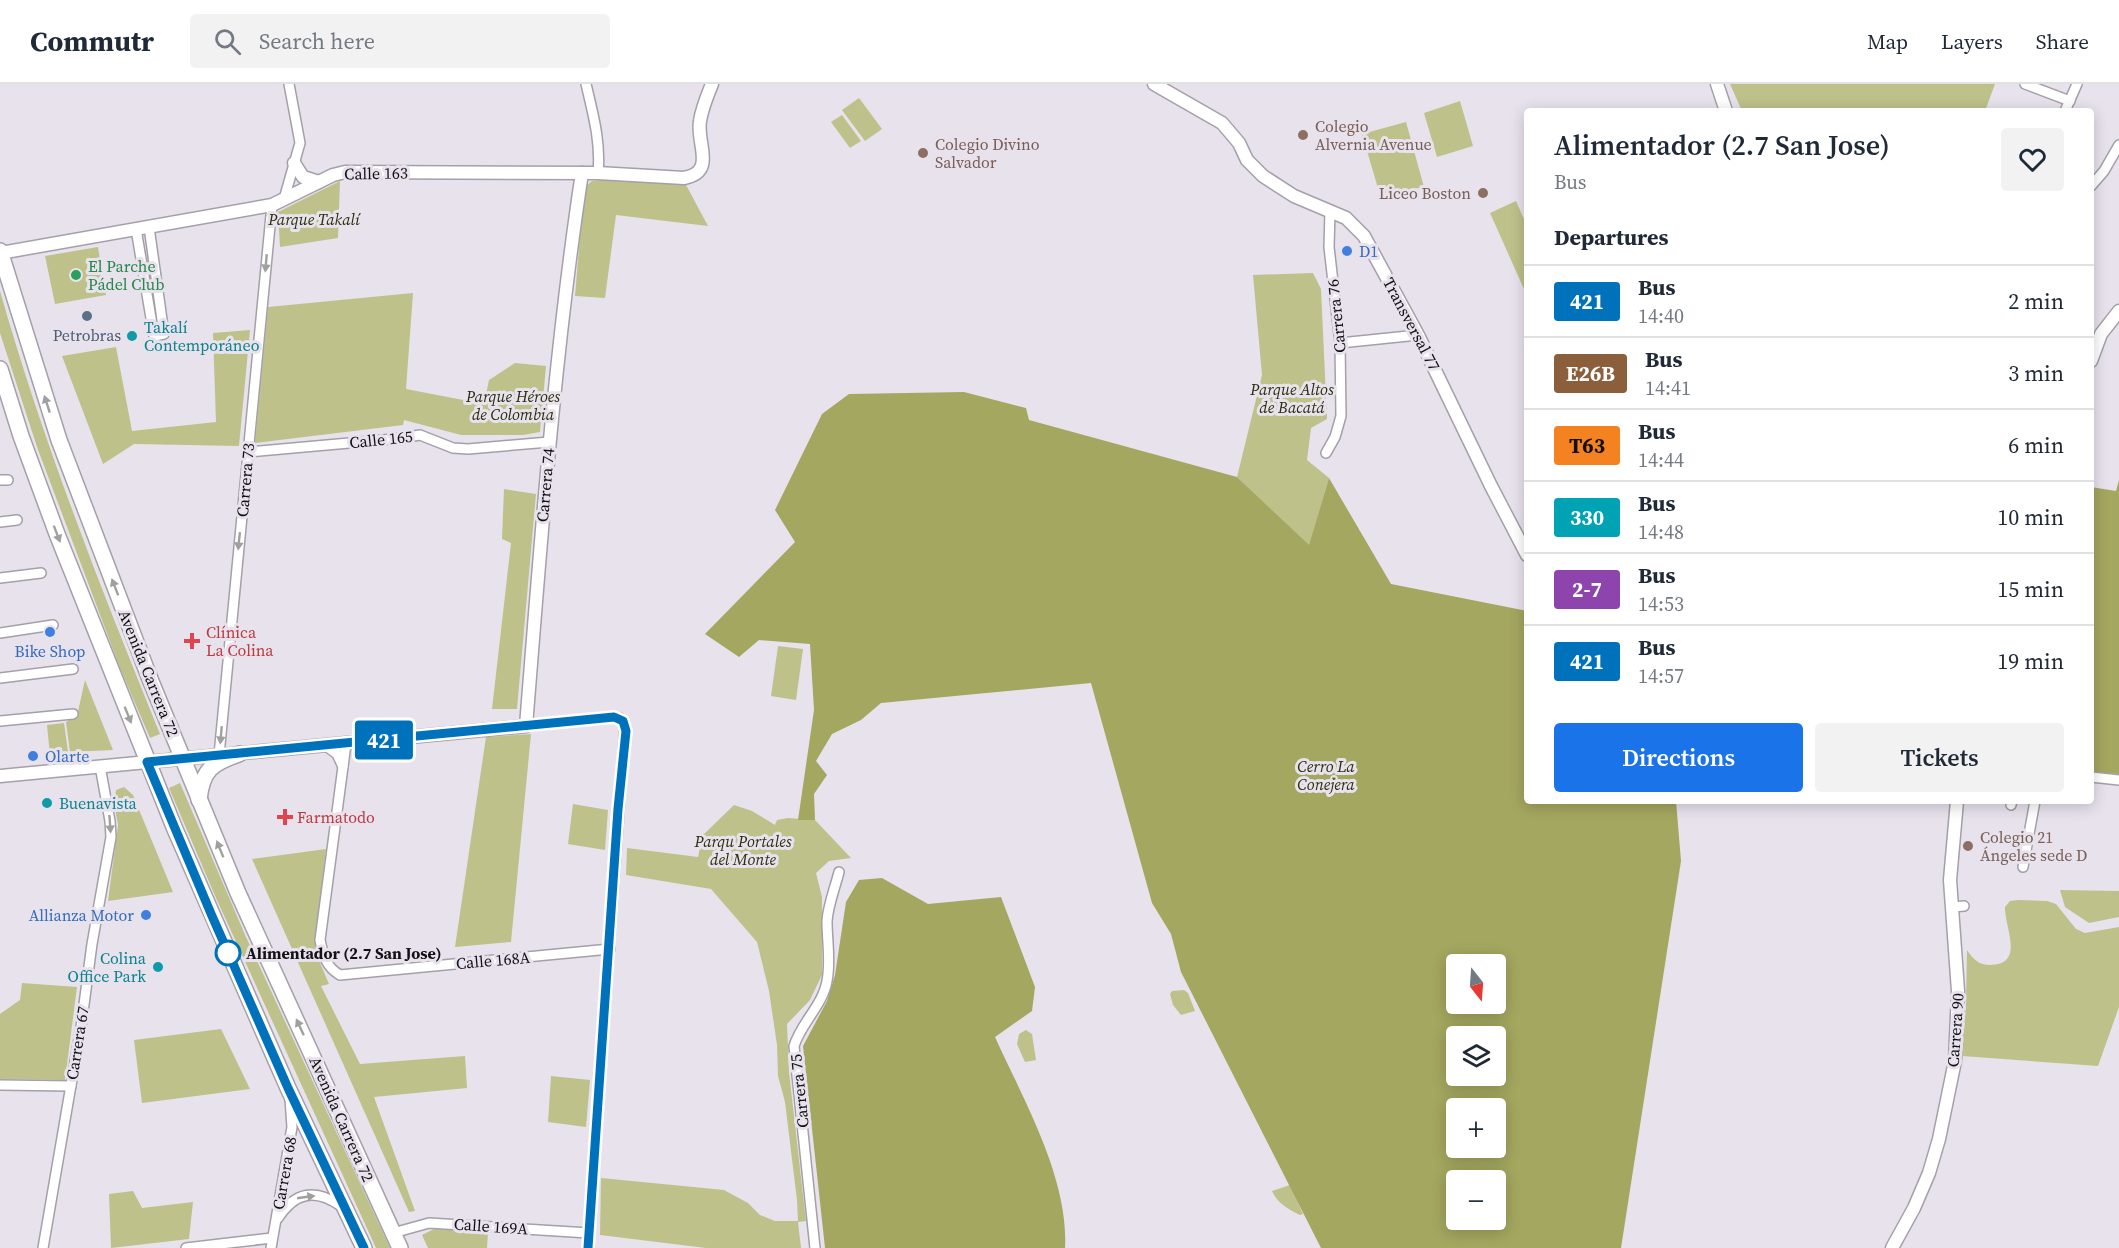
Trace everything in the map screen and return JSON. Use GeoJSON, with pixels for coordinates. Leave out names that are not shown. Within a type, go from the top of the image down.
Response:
{"type":"FeatureCollection","features":[{"type":"Feature","properties":{"kind":"highway","name":"Avenida Carrera 72"},"geometry":{"type":"LineString","coordinates":[[0,252],[59,440],[140,654],[238,893],[400,1248]]}},
{"type":"Feature","properties":{"kind":"highway","name":"Avenida Carrera 72"},"geometry":{"type":"LineString","coordinates":[[0,369],[21,436],[57,534],[198,886],[288,1088],[363,1248]]}},
{"type":"Feature","properties":{"kind":"highway"},"geometry":{"type":"LineString","coordinates":[[200,800],[202,781],[210,768],[216,763],[239,754]]}},
{"type":"Feature","properties":{"kind":"street"},"geometry":{"type":"LineString","coordinates":[[284,199],[300,143],[289,84]]}},
{"type":"Feature","properties":{"kind":"street"},"geometry":{"type":"LineString","coordinates":[[586,84],[599,137],[598,173]]}},
{"type":"Feature","properties":{"kind":"street","name":"Calle 163"},"geometry":{"type":"LineString","coordinates":[[0,252],[272,205],[333,175],[356,171],[598,173],[691,177],[701,169],[703,162],[700,121],[712,84]]}},
{"type":"Feature","properties":{"kind":"street","name":"Transversal 77"},"geometry":{"type":"LineString","coordinates":[[1154,84],[1222,123],[1239,143],[1247,160],[1263,176],[1294,196],[1346,218],[1364,236],[1418,335],[1524,549]]}},
{"type":"Feature","properties":{"kind":"street"},"geometry":{"type":"LineString","coordinates":[[1717,84],[1725,108]]}},
{"type":"Feature","properties":{"kind":"street"},"geometry":{"type":"LineString","coordinates":[[2025,84],[2070,100]]}},
{"type":"Feature","properties":{"kind":"street"},"geometry":{"type":"LineString","coordinates":[[2066,108],[2077,84]]}},
{"type":"Feature","properties":{"kind":"street"},"geometry":{"type":"LineString","coordinates":[[2094,183],[2104,171],[2119,145]]}},
{"type":"Feature","properties":{"kind":"street"},"geometry":{"type":"LineString","coordinates":[[294,163],[303,177],[319,182]]}},
{"type":"Feature","properties":{"kind":"street","name":"Carrera 74"},"geometry":{"type":"LineString","coordinates":[[526,726],[549,442],[569,261],[582,173]]}},
{"type":"Feature","properties":{"kind":"street","name":"Carrera 73"},"geometry":{"type":"LineString","coordinates":[[219,755],[237,616],[248,452],[272,205]]}},
{"type":"Feature","properties":{"kind":"street","name":"Carrera 76"},"geometry":{"type":"LineString","coordinates":[[1326,453],[1335,437],[1341,416],[1340,343],[1329,247],[1330,211]]}},
{"type":"Feature","properties":{"kind":"street"},"geometry":{"type":"LineString","coordinates":[[142,228],[153,256],[164,334],[154,336],[141,258],[142,228]]}},
{"type":"Feature","properties":{"kind":"street"},"geometry":{"type":"LineString","coordinates":[[141,258],[153,256]]}},
{"type":"Feature","properties":{"kind":"street"},"geometry":{"type":"LineString","coordinates":[[2094,354],[2102,334],[2119,311]]}},
{"type":"Feature","properties":{"kind":"street"},"geometry":{"type":"LineString","coordinates":[[1340,343],[1418,335]]}},
{"type":"Feature","properties":{"kind":"street","name":"Calle 165"},"geometry":{"type":"LineString","coordinates":[[248,452],[394,439],[411,435],[426,437],[453,448],[549,442]]}},
{"type":"Feature","properties":{"kind":"street"},"geometry":{"type":"LineString","coordinates":[[0,522],[17,520]]}},
{"type":"Feature","properties":{"kind":"street"},"geometry":{"type":"LineString","coordinates":[[0,578],[40,573]]}},
{"type":"Feature","properties":{"kind":"street"},"geometry":{"type":"LineString","coordinates":[[0,633],[53,625]]}},
{"type":"Feature","properties":{"kind":"street"},"geometry":{"type":"LineString","coordinates":[[0,678],[73,669]]}},
{"type":"Feature","properties":{"kind":"street"},"geometry":{"type":"LineString","coordinates":[[0,721],[74,714]]}},
{"type":"Feature","properties":{"kind":"street"},"geometry":{"type":"LineString","coordinates":[[0,776],[614,717],[623,721],[626,731],[618,809],[588,1248]]}},
{"type":"Feature","properties":{"kind":"street"},"geometry":{"type":"LineString","coordinates":[[343,767],[346,744]]}},
{"type":"Feature","properties":{"kind":"street"},"geometry":{"type":"LineString","coordinates":[[326,746],[337,754],[343,767]]}},
{"type":"Feature","properties":{"kind":"street","name":"Carrera 67"},"geometry":{"type":"LineString","coordinates":[[43,1248],[111,837],[111,821],[100,766]]}},
{"type":"Feature","properties":{"kind":"street","name":"Calle 168A"},"geometry":{"type":"LineString","coordinates":[[343,767],[320,940],[323,955],[332,970],[340,975],[610,949]]}},
{"type":"Feature","properties":{"kind":"street"},"geometry":{"type":"LineString","coordinates":[[2094,777],[2119,780]]}},
{"type":"Feature","properties":{"kind":"street","name":"Carrera 90"},"geometry":{"type":"LineString","coordinates":[[1892,1248],[1914,1208],[1929,1173],[1939,1138],[1955,1061],[1958,907],[1950,880],[1957,804]]}},
{"type":"Feature","properties":{"kind":"street"},"geometry":{"type":"LineString","coordinates":[[2023,867],[2034,804]]}},
{"type":"Feature","properties":{"kind":"street","name":"Carrera 75"},"geometry":{"type":"LineString","coordinates":[[815,1248],[794,1046],[797,1035],[822,997],[827,982],[829,961],[827,920],[838,872]]}},
{"type":"Feature","properties":{"kind":"street"},"geometry":{"type":"LineString","coordinates":[[0,1085],[71,1086]]}},
{"type":"Feature","properties":{"kind":"street","name":"Carrera 68"},"geometry":{"type":"LineString","coordinates":[[272,1243],[291,1127],[288,1088]]}},
{"type":"Feature","properties":{"kind":"street","name":"Carrera 68"},"geometry":{"type":"LineString","coordinates":[[275,1223],[285,1207],[299,1197],[322,1196],[346,1209]]}},
{"type":"Feature","properties":{"kind":"street","name":"Calle 169A"},"geometry":{"type":"LineString","coordinates":[[393,1233],[429,1223],[589,1233]]}},
{"type":"Feature","properties":{"kind":"street"},"geometry":{"type":"LineString","coordinates":[[186,1248],[272,1243]]}},
{"type":"Feature","properties":{"kind":"green space"},"geometry":{"type":"Polygon","coordinates":[[[1730,84],[1995,84],[1986,108],[1741,108],[1730,84]]]}},
{"type":"Feature","properties":{"kind":"green space"},"geometry":{"type":"Polygon","coordinates":[[[859,98],[882,129],[865,141],[842,110],[859,98]]]}},
{"type":"Feature","properties":{"kind":"green space"},"geometry":{"type":"Polygon","coordinates":[[[1460,101],[1473,146],[1437,157],[1424,113],[1460,101]]]}},
{"type":"Feature","properties":{"kind":"green space"},"geometry":{"type":"Polygon","coordinates":[[[842,115],[861,141],[850,148],[831,122],[842,115]]]}},
{"type":"Feature","properties":{"kind":"green space"},"geometry":{"type":"Polygon","coordinates":[[[1406,122],[1424,187],[1380,195],[1362,134],[1406,122]]]}},
{"type":"Feature","properties":{"kind":"green space","name":"Parque Takalí"},"geometry":{"type":"Polygon","coordinates":[[[340,181],[338,238],[280,247],[278,212],[340,181]]]}},
{"type":"Feature","properties":{"kind":"green space"},"geometry":{"type":"Polygon","coordinates":[[[592,181],[685,183],[708,226],[616,215],[605,298],[575,296],[584,188],[592,181]]]}},
{"type":"Feature","properties":{"kind":"green space"},"geometry":{"type":"Polygon","coordinates":[[[1516,201],[1524,219],[1524,289],[1490,213],[1516,201]]]}},
{"type":"Feature","properties":{"kind":"green space","name":"El Parche Pádel Club"},"geometry":{"type":"Polygon","coordinates":[[[98,247],[106,295],[55,304],[45,256],[98,247]]]}},
{"type":"Feature","properties":{"kind":"green space","name":"Parque Altos de Bacatá"},"geometry":{"type":"Polygon","coordinates":[[[1313,273],[1321,289],[1327,419],[1311,428],[1307,460],[1329,478],[1309,546],[1237,477],[1262,375],[1253,275],[1313,273]]]}},
{"type":"Feature","properties":{"kind":"green space"},"geometry":{"type":"Polygon","coordinates":[[[0,291],[54,459],[160,734],[150,738],[120,668],[37,447],[0,333],[0,291]]]}},
{"type":"Feature","properties":{"kind":"green space","name":"Parque Héroes de Colombia"},"geometry":{"type":"Polygon","coordinates":[[[413,293],[406,389],[484,404],[489,380],[515,363],[546,366],[540,432],[523,435],[461,435],[404,420],[403,425],[255,443],[268,307],[413,293]]]}},
{"type":"Feature","properties":{"kind":"green space"},"geometry":{"type":"Polygon","coordinates":[[[250,330],[239,446],[134,444],[103,464],[62,356],[116,347],[132,431],[216,422],[213,333],[250,330]]]}},
{"type":"Feature","properties":{"kind":"green space","name":"Cerro La Conejera"},"geometry":{"type":"Polygon","coordinates":[[[964,392],[1026,408],[1029,420],[1237,477],[1309,545],[1329,478],[1391,584],[1524,610],[1524,804],[1676,804],[1681,861],[1621,1248],[1321,1248],[1181,972],[1171,934],[1152,903],[1091,683],[881,703],[861,720],[832,734],[816,761],[827,775],[814,794],[815,820],[798,820],[814,710],[810,644],[759,640],[739,657],[705,634],[795,542],[775,510],[822,414],[849,394],[964,392]]]}},
{"type":"Feature","properties":{"kind":"green space"},"geometry":{"type":"Polygon","coordinates":[[[2119,480],[2119,774],[2094,772],[2094,487],[2116,491],[2119,480]]]}},
{"type":"Feature","properties":{"kind":"green space"},"geometry":{"type":"Polygon","coordinates":[[[504,489],[536,494],[517,709],[492,709],[511,543],[502,539],[504,489]]]}},
{"type":"Feature","properties":{"kind":"green space"},"geometry":{"type":"Polygon","coordinates":[[[778,646],[803,649],[796,700],[771,696],[778,646]]]}},
{"type":"Feature","properties":{"kind":"green space"},"geometry":{"type":"Polygon","coordinates":[[[85,680],[113,750],[70,752],[66,722],[77,716],[85,680]]]}},
{"type":"Feature","properties":{"kind":"green space"},"geometry":{"type":"Polygon","coordinates":[[[64,723],[68,752],[50,755],[47,725],[64,723]]]}},
{"type":"Feature","properties":{"kind":"green space"},"geometry":{"type":"Polygon","coordinates":[[[531,734],[511,942],[455,947],[486,737],[531,734]]]}},
{"type":"Feature","properties":{"kind":"green space"},"geometry":{"type":"Polygon","coordinates":[[[180,783],[246,937],[390,1248],[376,1248],[216,898],[169,788],[180,783]]]}},
{"type":"Feature","properties":{"kind":"green space"},"geometry":{"type":"Polygon","coordinates":[[[124,787],[133,795],[173,892],[108,901],[118,825],[114,803],[116,790],[124,787]]]}},
{"type":"Feature","properties":{"kind":"green space"},"geometry":{"type":"Polygon","coordinates":[[[573,804],[608,810],[605,850],[568,844],[573,804]]]}},
{"type":"Feature","properties":{"kind":"green space","name":"Parqu Portales del Monte"},"geometry":{"type":"Polygon","coordinates":[[[734,805],[752,811],[775,825],[777,820],[788,818],[815,820],[851,858],[829,861],[816,873],[822,897],[822,975],[810,1000],[787,1024],[789,1072],[806,1221],[798,1222],[801,1248],[706,1248],[600,1235],[601,1178],[724,1190],[748,1203],[760,1215],[775,1221],[798,1221],[785,1102],[778,1076],[777,1045],[769,991],[757,942],[711,889],[626,875],[627,848],[698,857],[702,836],[734,805]]]}},
{"type":"Feature","properties":{"kind":"green space"},"geometry":{"type":"Polygon","coordinates":[[[326,849],[315,941],[318,958],[329,984],[321,986],[360,1064],[465,1056],[467,1088],[374,1097],[415,1211],[409,1212],[252,859],[326,849]]]}},
{"type":"Feature","properties":{"kind":"green space"},"geometry":{"type":"Polygon","coordinates":[[[882,878],[928,904],[1001,897],[1035,987],[1032,1011],[995,1037],[1031,1113],[1052,1167],[1060,1194],[1065,1248],[825,1248],[803,1046],[827,1001],[835,975],[846,902],[859,880],[882,878]]]}},
{"type":"Feature","properties":{"kind":"green space"},"geometry":{"type":"Polygon","coordinates":[[[2060,890],[2119,891],[2119,917],[2089,923],[2065,907],[2060,890]]]}},
{"type":"Feature","properties":{"kind":"green space"},"geometry":{"type":"Polygon","coordinates":[[[2010,901],[2047,901],[2056,904],[2076,929],[2085,933],[2119,927],[2119,1007],[2098,1066],[1962,1056],[1967,950],[1977,961],[1986,965],[2001,963],[2007,959],[2011,943],[2005,907],[2010,901]]]}},
{"type":"Feature","properties":{"kind":"green space"},"geometry":{"type":"Polygon","coordinates":[[[22,983],[77,987],[65,1080],[0,1079],[0,1014],[20,1000],[22,983]]]}},
{"type":"Feature","properties":{"kind":"green space"},"geometry":{"type":"Polygon","coordinates":[[[1184,990],[1188,993],[1195,1011],[1181,1015],[1173,1005],[1170,994],[1172,991],[1184,990]]]}},
{"type":"Feature","properties":{"kind":"green space"},"geometry":{"type":"Polygon","coordinates":[[[221,1029],[250,1089],[142,1103],[134,1040],[221,1029]]]}},
{"type":"Feature","properties":{"kind":"green space"},"geometry":{"type":"Polygon","coordinates":[[[1026,1030],[1032,1034],[1036,1060],[1025,1062],[1017,1044],[1019,1034],[1026,1030]]]}},
{"type":"Feature","properties":{"kind":"green space"},"geometry":{"type":"Polygon","coordinates":[[[551,1076],[590,1080],[586,1127],[548,1122],[551,1076]]]}},
{"type":"Feature","properties":{"kind":"green space"},"geometry":{"type":"Polygon","coordinates":[[[1290,1185],[1303,1214],[1300,1215],[1283,1205],[1272,1191],[1290,1185]]]}},
{"type":"Feature","properties":{"kind":"green space"},"geometry":{"type":"Polygon","coordinates":[[[133,1191],[142,1208],[193,1202],[189,1239],[111,1248],[109,1194],[133,1191]]]}},
{"type":"Feature","properties":{"kind":"green space"},"geometry":{"type":"Polygon","coordinates":[[[434,1229],[488,1232],[487,1248],[428,1248],[422,1235],[434,1229]]]}},
{"type":"Feature","properties":{"kind":"bus line","name":"421"},"geometry":{"type":"LineString","coordinates":[[364,1248],[288,1088],[190,866],[147,762],[614,717],[623,721],[626,731],[618,809],[588,1248]]}},
{"type":"Feature","properties":{"kind":"place","name":"Colegio Alvernia Avenue"},"geometry":{"type":"Point","coordinates":[1303,135]}},
{"type":"Feature","properties":{"kind":"place","name":"Colegio Divino Salvador"},"geometry":{"type":"Point","coordinates":[923,153]}},
{"type":"Feature","properties":{"kind":"place","name":"Liceo Boston"},"geometry":{"type":"Point","coordinates":[1483,193]}},
{"type":"Feature","properties":{"kind":"place","name":"D1"},"geometry":{"type":"Point","coordinates":[1347,251]}},
{"type":"Feature","properties":{"kind":"place","name":"El Parche Pádel Club"},"geometry":{"type":"Point","coordinates":[76,275]}},
{"type":"Feature","properties":{"kind":"place","name":"Petrobras"},"geometry":{"type":"Point","coordinates":[87,316]}},
{"type":"Feature","properties":{"kind":"place","name":"Takalí Contemporáneo"},"geometry":{"type":"Point","coordinates":[132,336]}},
{"type":"Feature","properties":{"kind":"place","name":"Bike Shop"},"geometry":{"type":"Point","coordinates":[50,632]}},
{"type":"Feature","properties":{"kind":"place","name":"Clínica La Colina"},"geometry":{"type":"Point","coordinates":[192,641]}},
{"type":"Feature","properties":{"kind":"place","name":"Olarte"},"geometry":{"type":"Point","coordinates":[33,756]}},
{"type":"Feature","properties":{"kind":"place","name":"Buenavista"},"geometry":{"type":"Point","coordinates":[47,803]}},
{"type":"Feature","properties":{"kind":"place","name":"Farmatodo"},"geometry":{"type":"Point","coordinates":[285,817]}},
{"type":"Feature","properties":{"kind":"place","name":"Colegio 21 Ángeles sede D"},"geometry":{"type":"Point","coordinates":[1968,846]}},
{"type":"Feature","properties":{"kind":"place","name":"Allianza Motor"},"geometry":{"type":"Point","coordinates":[146,915]}},
{"type":"Feature","properties":{"kind":"place","name":"Alimentador (2.7 San Jose)"},"geometry":{"type":"Point","coordinates":[228,953]}},
{"type":"Feature","properties":{"kind":"place","name":"Colina Office Park"},"geometry":{"type":"Point","coordinates":[158,967]}}]}
